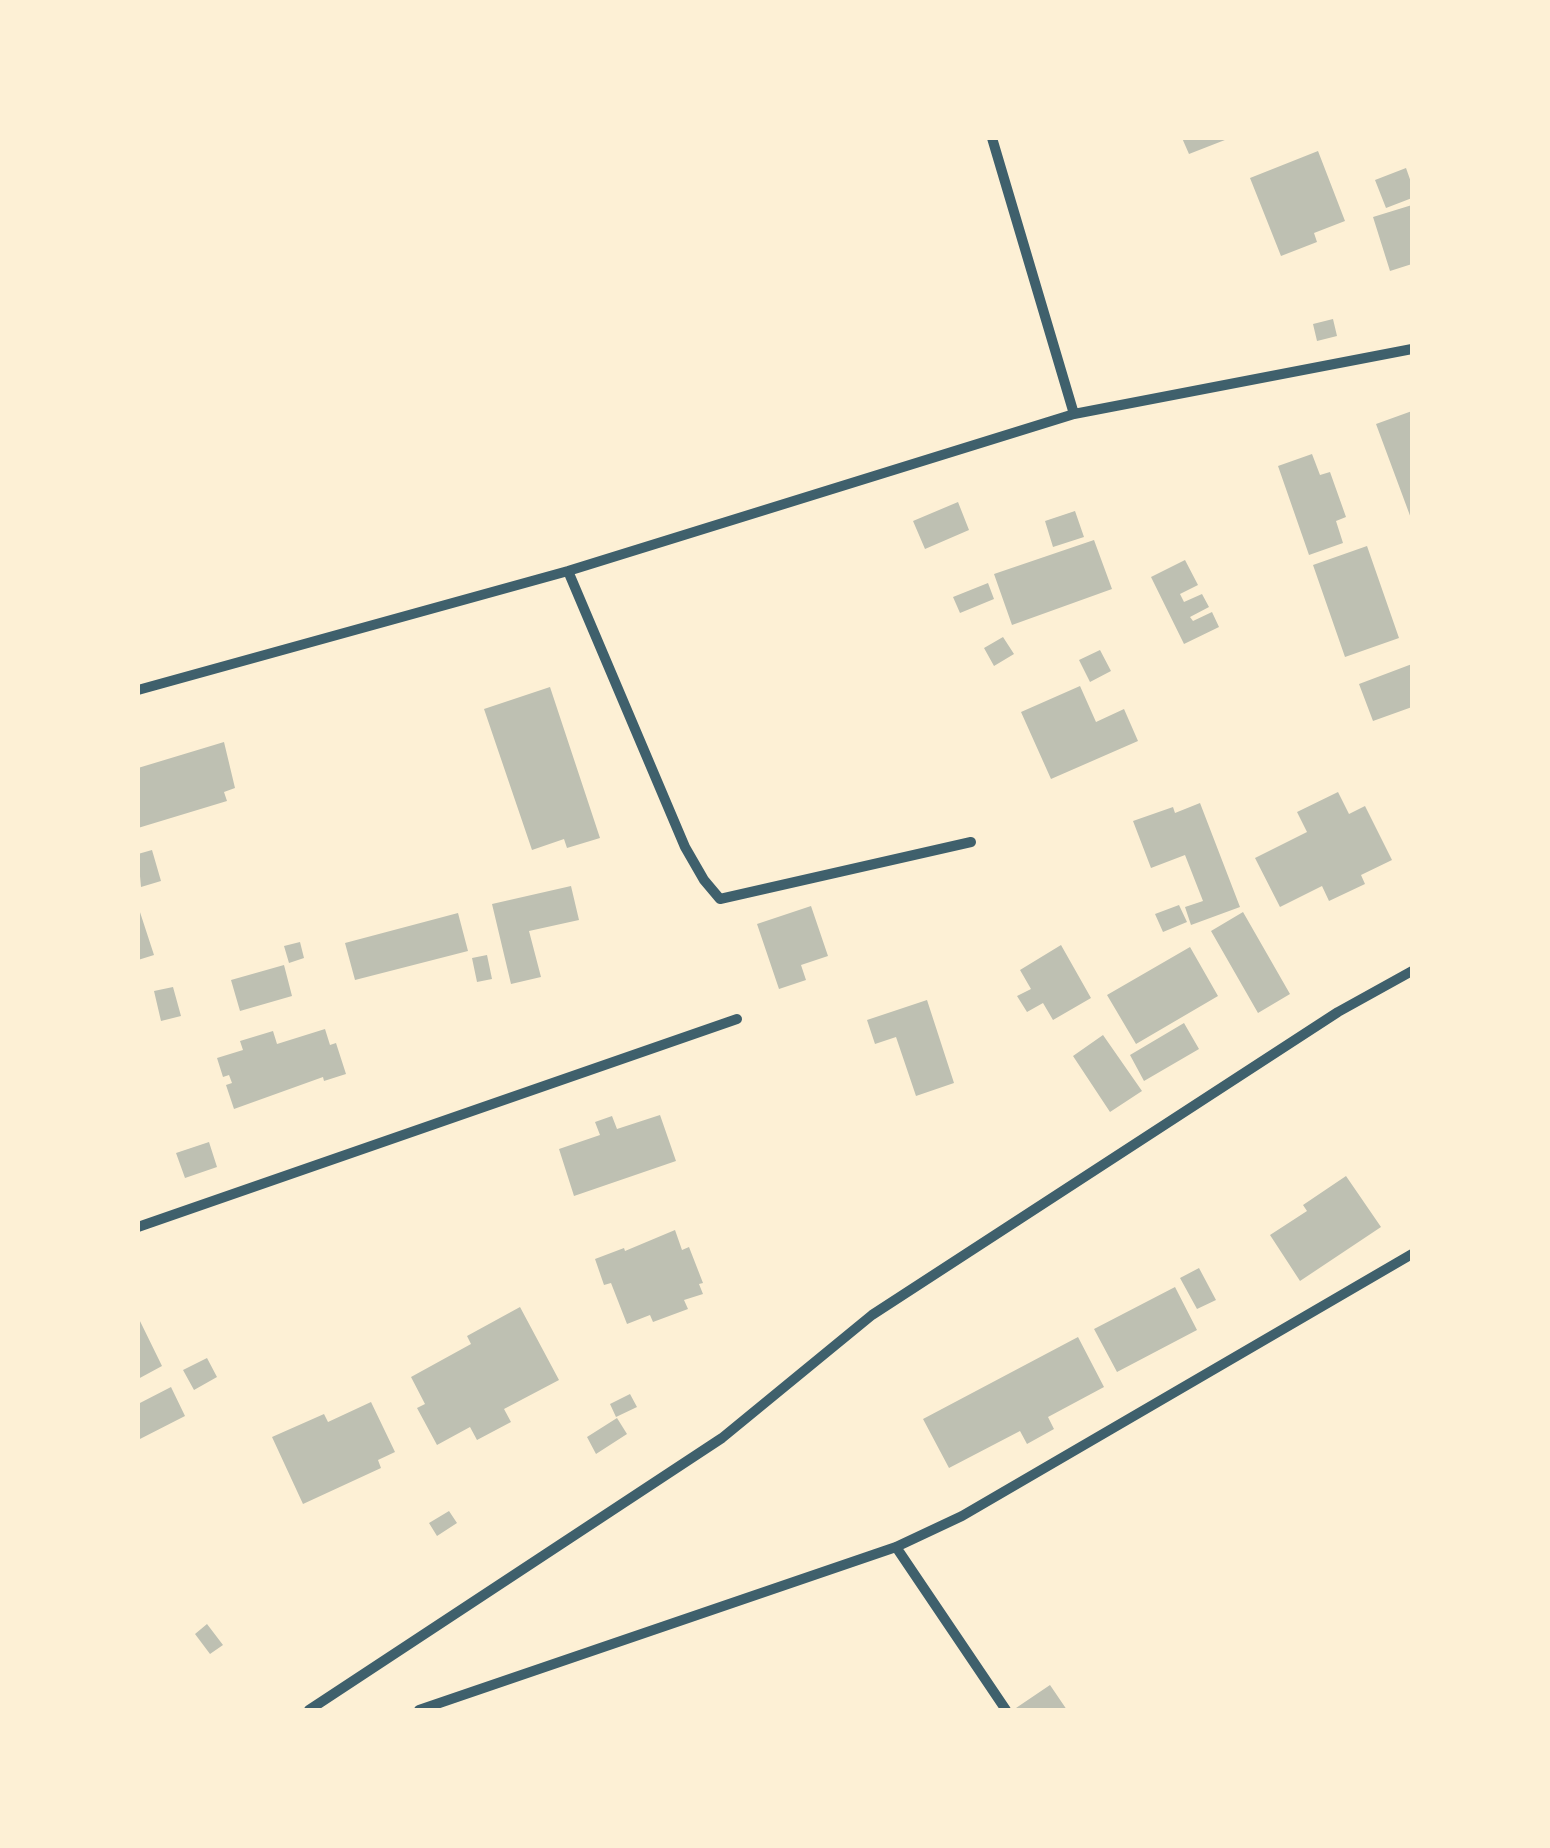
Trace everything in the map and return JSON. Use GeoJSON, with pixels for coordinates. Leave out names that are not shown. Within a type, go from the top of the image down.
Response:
{"type":"FeatureCollection","features":[{"type":"Feature","properties":{"kind":"street"},"geometry":{"type":"LineString","coordinates":[[992,138],[1074,414]]}},
{"type":"Feature","properties":{"kind":"street"},"geometry":{"type":"LineString","coordinates":[[138,690],[568,571],[1074,414],[1412,349]]}},
{"type":"Feature","properties":{"kind":"street"},"geometry":{"type":"LineString","coordinates":[[568,571],[685,847],[720,899],[972,842]]}},
{"type":"Feature","properties":{"kind":"street"},"geometry":{"type":"LineString","coordinates":[[309,1710],[722,1438],[872,1315],[1338,1012],[1412,971]]}},
{"type":"Feature","properties":{"kind":"street"},"geometry":{"type":"LineString","coordinates":[[138,1227],[737,1020]]}},
{"type":"Feature","properties":{"kind":"street"},"geometry":{"type":"LineString","coordinates":[[419,1710],[896,1547],[979,1506],[1412,1254]]}},
{"type":"Feature","properties":{"kind":"street"},"geometry":{"type":"LineString","coordinates":[[896,1547],[1000,1708]]}},
{"type":"Feature","properties":{"kind":"building"},"geometry":{"type":"Polygon","coordinates":[[[1182,138],[1230,138],[1189,154],[1182,138]]]}},
{"type":"Feature","properties":{"kind":"building"},"geometry":{"type":"Polygon","coordinates":[[[1318,151],[1345,221],[1314,233],[1317,242],[1281,256],[1250,178],[1318,151]]]}},
{"type":"Feature","properties":{"kind":"building"},"geometry":{"type":"Polygon","coordinates":[[[1406,168],[1412,198],[1386,208],[1375,180],[1406,168]]]}},
{"type":"Feature","properties":{"kind":"building"},"geometry":{"type":"Polygon","coordinates":[[[1412,205],[1412,264],[1390,271],[1373,217],[1412,205]]]}},
{"type":"Feature","properties":{"kind":"building"},"geometry":{"type":"Polygon","coordinates":[[[1333,319],[1337,336],[1317,341],[1313,324],[1333,319]]]}},
{"type":"Feature","properties":{"kind":"building"},"geometry":{"type":"Polygon","coordinates":[[[1412,411],[1412,521],[1376,424],[1412,411]]]}},
{"type":"Feature","properties":{"kind":"building"},"geometry":{"type":"Polygon","coordinates":[[[1312,454],[1320,475],[1330,472],[1346,517],[1336,521],[1343,543],[1309,555],[1278,466],[1312,454]]]}},
{"type":"Feature","properties":{"kind":"building"},"geometry":{"type":"Polygon","coordinates":[[[958,502],[969,530],[925,549],[913,521],[958,502]]]}},
{"type":"Feature","properties":{"kind":"building"},"geometry":{"type":"Polygon","coordinates":[[[1075,511],[1084,537],[1053,547],[1045,521],[1075,511]]]}},
{"type":"Feature","properties":{"kind":"building"},"geometry":{"type":"Polygon","coordinates":[[[1094,540],[1112,589],[1012,625],[994,574],[1094,540]]]}},
{"type":"Feature","properties":{"kind":"building"},"geometry":{"type":"Polygon","coordinates":[[[1367,546],[1399,638],[1345,657],[1313,565],[1367,546]]]}},
{"type":"Feature","properties":{"kind":"building"},"geometry":{"type":"Polygon","coordinates":[[[1185,560],[1198,585],[1180,594],[1184,602],[1202,594],[1209,607],[1190,617],[1193,621],[1212,612],[1219,627],[1184,644],[1151,577],[1185,560]]]}},
{"type":"Feature","properties":{"kind":"building"},"geometry":{"type":"Polygon","coordinates":[[[988,583],[994,599],[960,613],[953,597],[988,583]]]}},
{"type":"Feature","properties":{"kind":"building"},"geometry":{"type":"Polygon","coordinates":[[[1003,637],[1014,654],[994,666],[984,648],[1003,637]]]}},
{"type":"Feature","properties":{"kind":"building"},"geometry":{"type":"Polygon","coordinates":[[[1100,650],[1111,671],[1090,682],[1079,660],[1100,650]]]}},
{"type":"Feature","properties":{"kind":"building"},"geometry":{"type":"Polygon","coordinates":[[[1412,664],[1412,707],[1373,721],[1359,684],[1412,664]]]}},
{"type":"Feature","properties":{"kind":"building"},"geometry":{"type":"Polygon","coordinates":[[[1080,686],[1096,722],[1124,709],[1138,741],[1051,779],[1021,712],[1080,686]]]}},
{"type":"Feature","properties":{"kind":"building"},"geometry":{"type":"Polygon","coordinates":[[[550,687],[600,838],[567,848],[564,839],[532,850],[484,709],[550,687]]]}},
{"type":"Feature","properties":{"kind":"building"},"geometry":{"type":"Polygon","coordinates":[[[224,742],[235,788],[224,792],[227,801],[138,828],[138,768],[224,742]]]}},
{"type":"Feature","properties":{"kind":"building"},"geometry":{"type":"Polygon","coordinates":[[[1338,792],[1349,814],[1365,806],[1392,860],[1361,875],[1365,884],[1329,901],[1322,886],[1280,907],[1255,858],[1307,832],[1297,812],[1338,792]]]}},
{"type":"Feature","properties":{"kind":"building"},"geometry":{"type":"Polygon","coordinates":[[[1200,803],[1240,907],[1191,925],[1185,907],[1203,901],[1185,855],[1151,868],[1133,821],[1173,807],[1175,813],[1200,803]]]}},
{"type":"Feature","properties":{"kind":"building"},"geometry":{"type":"Polygon","coordinates":[[[152,850],[161,881],[141,887],[138,854],[152,850]]]}},
{"type":"Feature","properties":{"kind":"building"},"geometry":{"type":"Polygon","coordinates":[[[571,886],[579,920],[529,931],[541,977],[511,984],[492,904],[571,886]]]}},
{"type":"Feature","properties":{"kind":"building"},"geometry":{"type":"Polygon","coordinates":[[[1179,905],[1187,922],[1163,932],[1155,914],[1179,905]]]}},
{"type":"Feature","properties":{"kind":"building"},"geometry":{"type":"Polygon","coordinates":[[[138,906],[154,955],[138,960],[138,906]]]}},
{"type":"Feature","properties":{"kind":"building"},"geometry":{"type":"Polygon","coordinates":[[[811,906],[828,956],[801,965],[806,980],[779,989],[757,924],[811,906]]]}},
{"type":"Feature","properties":{"kind":"building"},"geometry":{"type":"Polygon","coordinates":[[[1243,912],[1290,994],[1258,1013],[1211,931],[1243,912]]]}},
{"type":"Feature","properties":{"kind":"building"},"geometry":{"type":"Polygon","coordinates":[[[458,913],[468,951],[355,980],[345,943],[458,913]]]}},
{"type":"Feature","properties":{"kind":"building"},"geometry":{"type":"Polygon","coordinates":[[[300,942],[304,958],[289,963],[284,946],[300,942]]]}},
{"type":"Feature","properties":{"kind":"building"},"geometry":{"type":"Polygon","coordinates":[[[1061,945],[1091,998],[1053,1020],[1043,1003],[1027,1012],[1017,996],[1031,989],[1020,970],[1061,945]]]}},
{"type":"Feature","properties":{"kind":"building"},"geometry":{"type":"Polygon","coordinates":[[[1190,947],[1218,996],[1136,1044],[1107,995],[1190,947]]]}},
{"type":"Feature","properties":{"kind":"building"},"geometry":{"type":"Polygon","coordinates":[[[487,955],[492,979],[477,982],[472,958],[487,955]]]}},
{"type":"Feature","properties":{"kind":"building"},"geometry":{"type":"Polygon","coordinates":[[[284,965],[292,996],[240,1011],[231,980],[284,965]]]}},
{"type":"Feature","properties":{"kind":"building"},"geometry":{"type":"Polygon","coordinates":[[[173,987],[181,1016],[161,1021],[154,991],[173,987]]]}},
{"type":"Feature","properties":{"kind":"building"},"geometry":{"type":"Polygon","coordinates":[[[927,1000],[954,1083],[916,1096],[896,1037],[875,1044],[867,1020],[927,1000]]]}},
{"type":"Feature","properties":{"kind":"building"},"geometry":{"type":"Polygon","coordinates":[[[1184,1023],[1199,1049],[1144,1081],[1130,1055],[1184,1023]]]}},
{"type":"Feature","properties":{"kind":"building"},"geometry":{"type":"Polygon","coordinates":[[[325,1029],[330,1045],[336,1043],[346,1074],[324,1081],[323,1077],[234,1109],[226,1085],[232,1083],[229,1075],[223,1077],[217,1058],[243,1050],[240,1041],[273,1031],[277,1044],[325,1029]]]}},
{"type":"Feature","properties":{"kind":"building"},"geometry":{"type":"Polygon","coordinates":[[[1103,1035],[1142,1091],[1110,1112],[1073,1056],[1103,1035]]]}},
{"type":"Feature","properties":{"kind":"building"},"geometry":{"type":"Polygon","coordinates":[[[660,1115],[676,1161],[574,1196],[559,1149],[600,1135],[595,1122],[612,1116],[617,1129],[660,1115]]]}},
{"type":"Feature","properties":{"kind":"building"},"geometry":{"type":"Polygon","coordinates":[[[209,1142],[217,1167],[185,1178],[176,1153],[209,1142]]]}},
{"type":"Feature","properties":{"kind":"building"},"geometry":{"type":"Polygon","coordinates":[[[1346,1176],[1381,1227],[1300,1281],[1270,1235],[1307,1211],[1303,1205],[1346,1176]]]}},
{"type":"Feature","properties":{"kind":"building"},"geometry":{"type":"Polygon","coordinates":[[[675,1230],[682,1250],[689,1247],[703,1283],[699,1284],[703,1294],[684,1300],[688,1309],[653,1322],[650,1315],[627,1324],[611,1283],[604,1285],[595,1259],[675,1230]]]}},
{"type":"Feature","properties":{"kind":"building"},"geometry":{"type":"Polygon","coordinates":[[[1199,1268],[1216,1300],[1197,1309],[1180,1278],[1199,1268]]]}},
{"type":"Feature","properties":{"kind":"building"},"geometry":{"type":"Polygon","coordinates":[[[1175,1287],[1197,1330],[1117,1372],[1094,1329],[1175,1287]]]}},
{"type":"Feature","properties":{"kind":"building"},"geometry":{"type":"Polygon","coordinates":[[[520,1307],[559,1380],[504,1409],[511,1422],[477,1440],[470,1427],[437,1445],[417,1408],[425,1404],[411,1377],[471,1344],[467,1336],[520,1307]]]}},
{"type":"Feature","properties":{"kind":"building"},"geometry":{"type":"Polygon","coordinates":[[[138,1317],[162,1366],[138,1379],[138,1317]]]}},
{"type":"Feature","properties":{"kind":"building"},"geometry":{"type":"Polygon","coordinates":[[[1078,1337],[1104,1387],[1048,1417],[1054,1429],[1027,1444],[1020,1431],[949,1468],[923,1419],[1078,1337]]]}},
{"type":"Feature","properties":{"kind":"building"},"geometry":{"type":"Polygon","coordinates":[[[207,1358],[217,1377],[194,1390],[183,1370],[207,1358]]]}},
{"type":"Feature","properties":{"kind":"building"},"geometry":{"type":"Polygon","coordinates":[[[171,1387],[185,1416],[138,1440],[138,1404],[171,1387]]]}},
{"type":"Feature","properties":{"kind":"building"},"geometry":{"type":"Polygon","coordinates":[[[630,1394],[637,1407],[616,1417],[610,1404],[630,1394]]]}},
{"type":"Feature","properties":{"kind":"building"},"geometry":{"type":"Polygon","coordinates":[[[371,1402],[395,1452],[378,1460],[381,1468],[303,1504],[272,1437],[324,1414],[328,1422],[371,1402]]]}},
{"type":"Feature","properties":{"kind":"building"},"geometry":{"type":"Polygon","coordinates":[[[617,1418],[627,1434],[596,1454],[587,1437],[617,1418]]]}},
{"type":"Feature","properties":{"kind":"building"},"geometry":{"type":"Polygon","coordinates":[[[449,1511],[457,1523],[437,1536],[429,1523],[449,1511]]]}},
{"type":"Feature","properties":{"kind":"building"},"geometry":{"type":"Polygon","coordinates":[[[207,1624],[223,1645],[210,1654],[195,1634],[207,1624]]]}},
{"type":"Feature","properties":{"kind":"building"},"geometry":{"type":"Polygon","coordinates":[[[1050,1685],[1067,1710],[1016,1708],[1050,1685]]]}}]}
